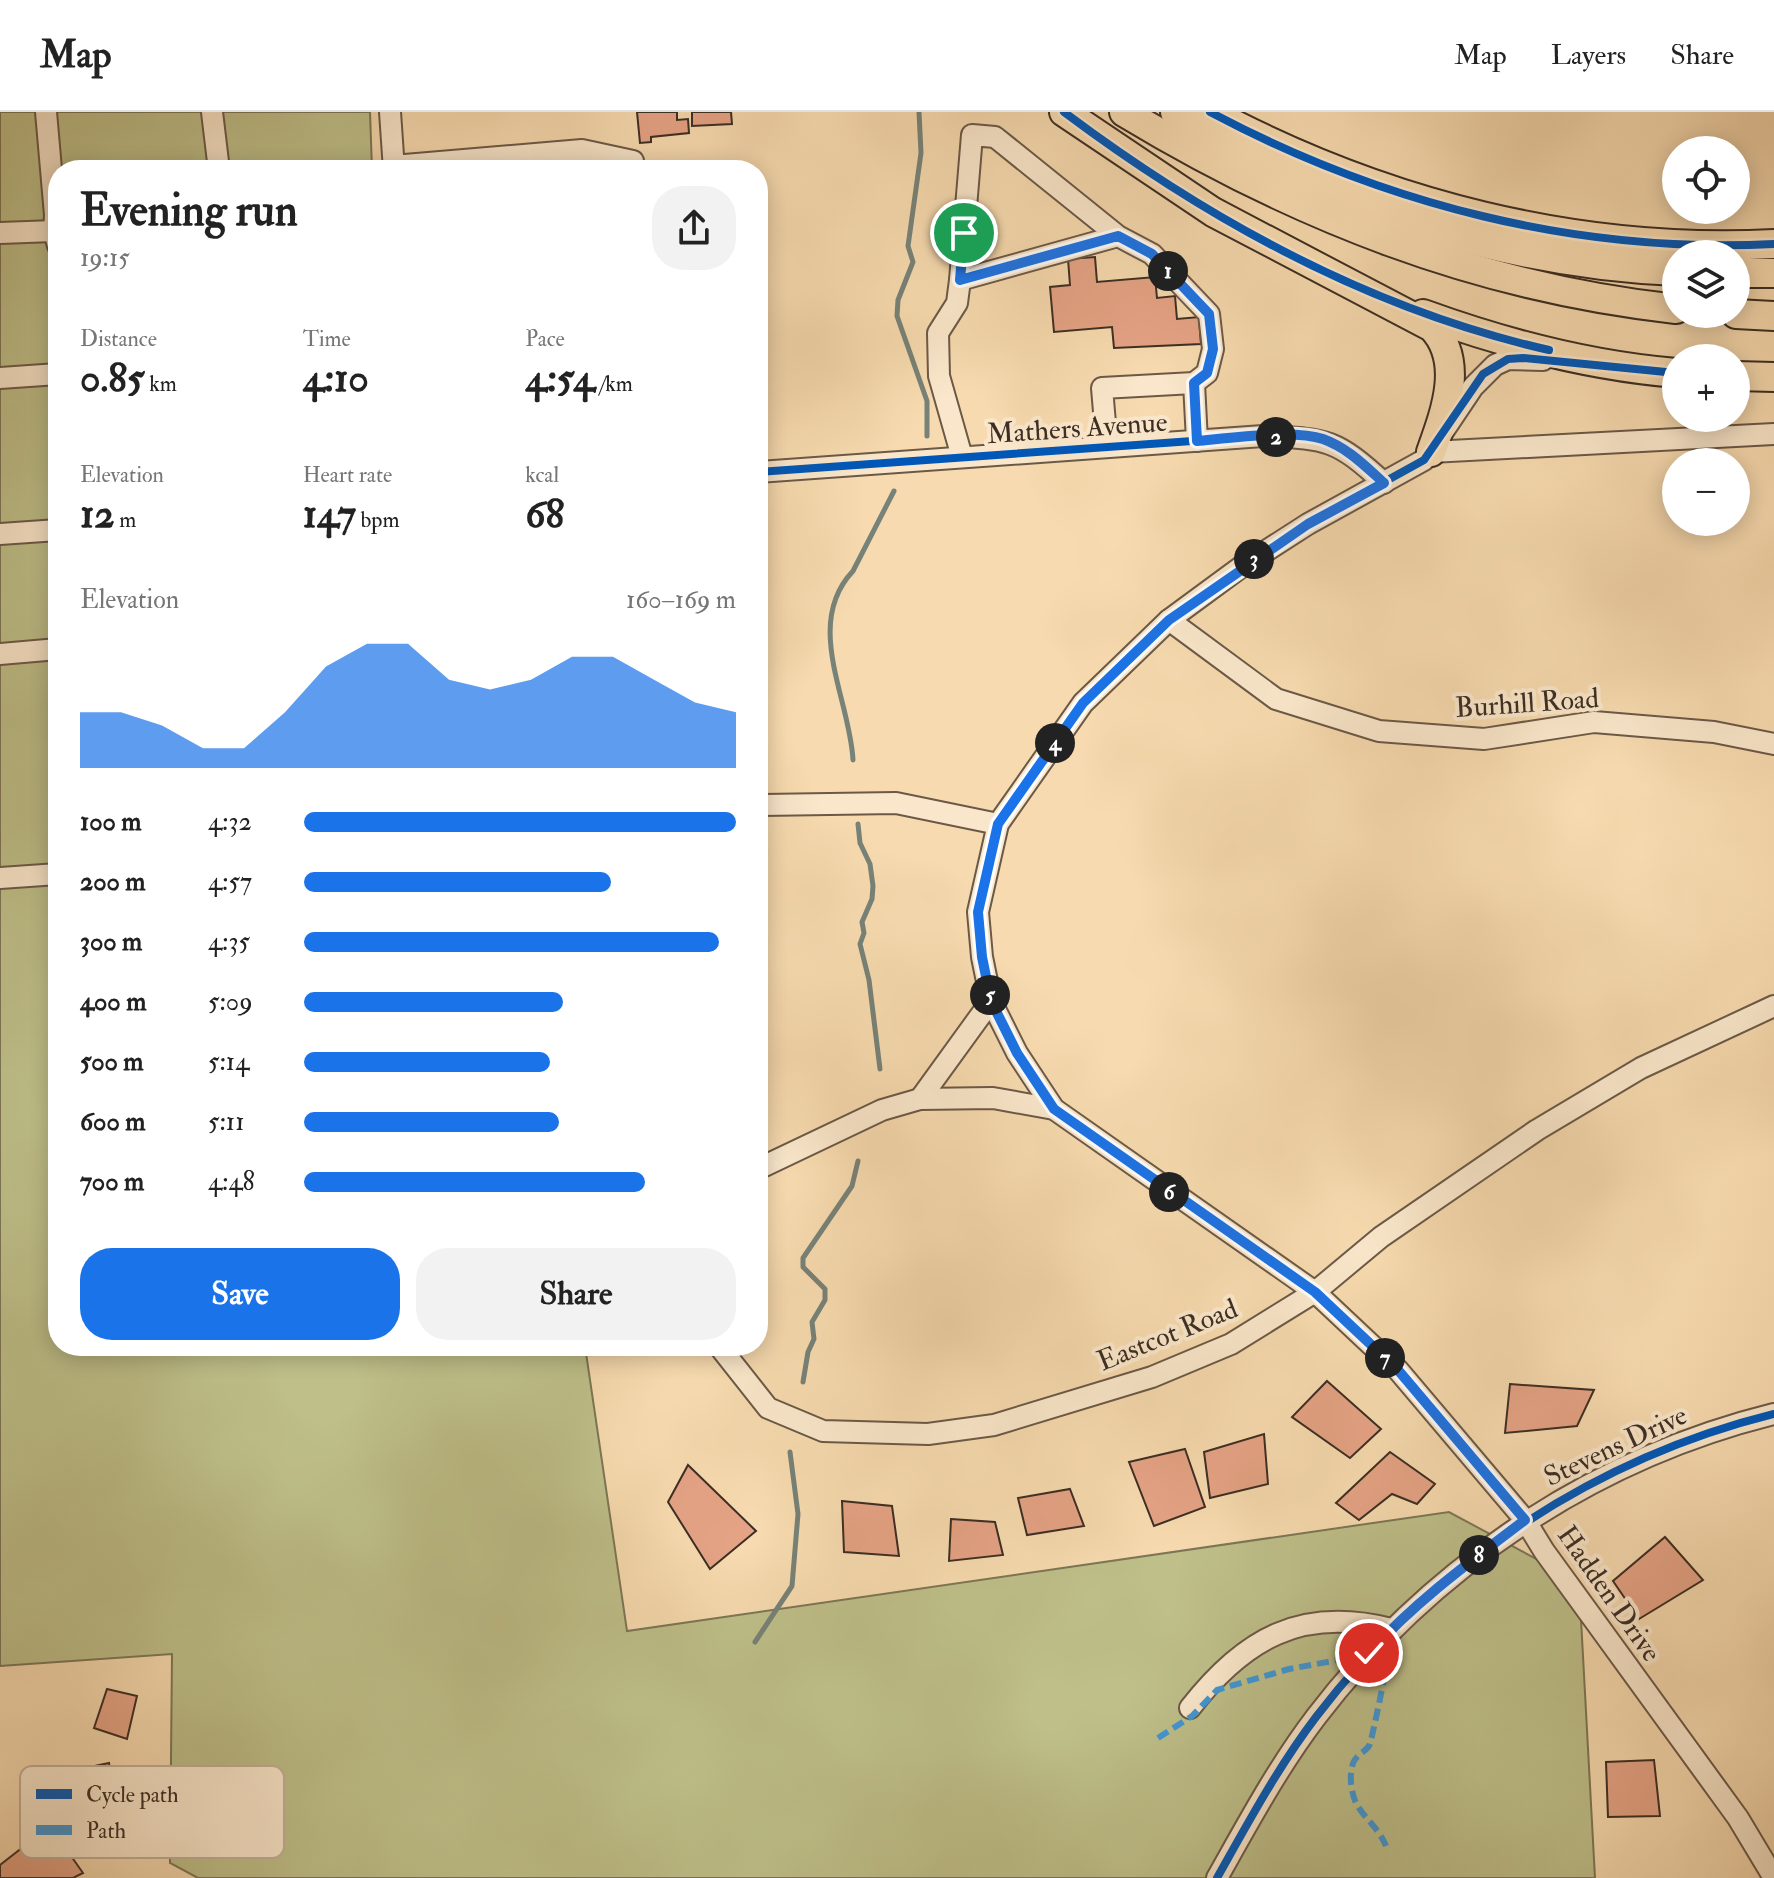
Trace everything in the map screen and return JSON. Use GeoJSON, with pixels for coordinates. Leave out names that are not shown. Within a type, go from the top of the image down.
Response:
{"type":"FeatureCollection","features":[{"type":"Feature","properties":{"kind":"highway"},"geometry":{"type":"LineString","coordinates":[[1064,112],[1213,212],[1432,327],[1447,349],[1448,399],[1431,452]]}},
{"type":"Feature","properties":{"kind":"highway"},"geometry":{"type":"LineString","coordinates":[[1124,112],[1231,174],[1293,204],[1408,250],[1525,284],[1662,307]]}},
{"type":"Feature","properties":{"kind":"highway"},"geometry":{"type":"LineString","coordinates":[[1175,112],[1304,181],[1419,224],[1533,255],[1590,264],[1662,270]]}},
{"type":"Feature","properties":{"kind":"highway"},"geometry":{"type":"LineString","coordinates":[[1210,112],[1254,136],[1369,185],[1486,219],[1543,230],[1654,242],[1774,244]]}},
{"type":"Feature","properties":{"kind":"highway"},"geometry":{"type":"LineString","coordinates":[[1750,273],[1774,273]]}},
{"type":"Feature","properties":{"kind":"highway"},"geometry":{"type":"LineString","coordinates":[[1363,290],[1455,326],[1638,370],[1662,372]]}},
{"type":"Feature","properties":{"kind":"highway"},"geometry":{"type":"LineString","coordinates":[[1750,315],[1774,316]]}},
{"type":"Feature","properties":{"kind":"highway"},"geometry":{"type":"LineString","coordinates":[[1750,376],[1774,377]]}},
{"type":"Feature","properties":{"kind":"street"},"geometry":{"type":"LineString","coordinates":[[46,112],[50,160]]}},
{"type":"Feature","properties":{"kind":"street"},"geometry":{"type":"LineString","coordinates":[[212,112],[218,160]]}},
{"type":"Feature","properties":{"kind":"street"},"geometry":{"type":"LineString","coordinates":[[390,112],[393,160]]}},
{"type":"Feature","properties":{"kind":"street"},"geometry":{"type":"LineString","coordinates":[[962,457],[939,376],[938,333],[957,303],[972,135],[995,137],[1118,236],[1152,254],[1209,314],[1213,349],[1207,373],[1194,383],[1102,388],[1107,447]]}},
{"type":"Feature","properties":{"kind":"street"},"geometry":{"type":"LineString","coordinates":[[478,160],[582,150],[628,160]]}},
{"type":"Feature","properties":{"kind":"street"},"geometry":{"type":"LineString","coordinates":[[0,233],[48,227]]}},
{"type":"Feature","properties":{"kind":"street"},"geometry":{"type":"LineString","coordinates":[[960,280],[1118,236]]}},
{"type":"Feature","properties":{"kind":"street"},"geometry":{"type":"LineString","coordinates":[[1431,452],[1483,374],[1508,359],[1638,370]]}},
{"type":"Feature","properties":{"kind":"street"},"geometry":{"type":"LineString","coordinates":[[0,378],[48,375]]}},
{"type":"Feature","properties":{"kind":"street"},"geometry":{"type":"LineString","coordinates":[[1194,383],[1197,441]]}},
{"type":"Feature","properties":{"kind":"street"},"geometry":{"type":"LineString","coordinates":[[1431,452],[1774,434]]}},
{"type":"Feature","properties":{"kind":"street","name":"Mathers Avenue"},"geometry":{"type":"LineString","coordinates":[[768,471],[1263,436],[1321,438],[1354,456],[1384,483]]}},
{"type":"Feature","properties":{"kind":"street","name":"Hadden Drive"},"geometry":{"type":"LineString","coordinates":[[1431,452],[1412,468],[1308,524],[1169,620],[1083,703],[998,824],[978,912],[982,957],[991,1001],[1017,1053],[1054,1109],[1315,1292],[1398,1370],[1525,1520],[1738,1818],[1774,1878]]}},
{"type":"Feature","properties":{"kind":"street"},"geometry":{"type":"LineString","coordinates":[[0,534],[48,531]]}},
{"type":"Feature","properties":{"kind":"street","name":"Burhill Road"},"geometry":{"type":"LineString","coordinates":[[1169,620],[1276,699],[1379,731],[1484,739],[1594,722],[1714,732],[1774,744]]}},
{"type":"Feature","properties":{"kind":"street"},"geometry":{"type":"LineString","coordinates":[[0,654],[48,650]]}},
{"type":"Feature","properties":{"kind":"street"},"geometry":{"type":"LineString","coordinates":[[768,805],[896,803],[998,824]]}},
{"type":"Feature","properties":{"kind":"street"},"geometry":{"type":"LineString","coordinates":[[0,878],[48,875]]}},
{"type":"Feature","properties":{"kind":"street"},"geometry":{"type":"LineString","coordinates":[[920,1099],[991,1001]]}},
{"type":"Feature","properties":{"kind":"street","name":"Eastcot Road"},"geometry":{"type":"LineString","coordinates":[[727,1356],[768,1408],[823,1431],[928,1434],[994,1425],[1152,1377],[1231,1344],[1315,1292],[1381,1237],[1537,1130],[1641,1068],[1774,1006]]}},
{"type":"Feature","properties":{"kind":"street"},"geometry":{"type":"LineString","coordinates":[[768,1164],[882,1110],[920,1099],[993,1098],[1054,1109]]}},
{"type":"Feature","properties":{"kind":"street","name":"Stevens Drive"},"geometry":{"type":"LineString","coordinates":[[1217,1878],[1266,1791],[1314,1719],[1391,1629],[1525,1520],[1609,1473],[1706,1433],[1774,1414]]}},
{"type":"Feature","properties":{"kind":"street"},"geometry":{"type":"LineString","coordinates":[[1190,1708],[1234,1659],[1269,1637],[1338,1620],[1391,1629]]}},
{"type":"Feature","properties":{"kind":"green space"},"geometry":{"type":"Polygon","coordinates":[[[0,112],[370,112],[372,160],[48,160],[48,1356],[586,1356],[627,1631],[1449,1512],[1579,1582],[1595,1878],[198,1878],[170,1863],[170,1858],[284,1858],[284,1766],[171,1766],[172,1654],[0,1666],[0,112]]]}},
{"type":"Feature","properties":{"kind":"building"},"geometry":{"type":"Polygon","coordinates":[[[637,112],[677,112],[677,120],[688,119],[689,133],[651,137],[651,142],[640,143],[637,112]]]}},
{"type":"Feature","properties":{"kind":"building"},"geometry":{"type":"Polygon","coordinates":[[[692,112],[731,112],[732,124],[692,126],[692,112]]]}},
{"type":"Feature","properties":{"kind":"building"},"geometry":{"type":"Polygon","coordinates":[[[1095,257],[1097,282],[1155,277],[1157,298],[1175,296],[1177,319],[1199,317],[1201,344],[1114,348],[1112,327],[1054,332],[1050,287],[1070,285],[1068,259],[1095,257]]]}},
{"type":"Feature","properties":{"kind":"building"},"geometry":{"type":"Polygon","coordinates":[[[1327,1381],[1381,1429],[1350,1458],[1292,1417],[1327,1381]]]}},
{"type":"Feature","properties":{"kind":"building"},"geometry":{"type":"Polygon","coordinates":[[[1510,1384],[1594,1390],[1577,1426],[1505,1433],[1510,1384]]]}},
{"type":"Feature","properties":{"kind":"building"},"geometry":{"type":"Polygon","coordinates":[[[1264,1434],[1268,1484],[1210,1498],[1204,1452],[1264,1434]]]}},
{"type":"Feature","properties":{"kind":"building"},"geometry":{"type":"Polygon","coordinates":[[[1185,1449],[1205,1507],[1154,1526],[1129,1462],[1185,1449]]]}},
{"type":"Feature","properties":{"kind":"building"},"geometry":{"type":"Polygon","coordinates":[[[1390,1452],[1435,1484],[1417,1504],[1392,1494],[1359,1520],[1336,1503],[1390,1452]]]}},
{"type":"Feature","properties":{"kind":"building"},"geometry":{"type":"Polygon","coordinates":[[[688,1465],[756,1531],[710,1569],[668,1502],[688,1465]]]}},
{"type":"Feature","properties":{"kind":"building"},"geometry":{"type":"Polygon","coordinates":[[[1070,1489],[1084,1526],[1027,1535],[1018,1498],[1070,1489]]]}},
{"type":"Feature","properties":{"kind":"building"},"geometry":{"type":"Polygon","coordinates":[[[842,1501],[892,1506],[899,1556],[844,1552],[842,1501]]]}},
{"type":"Feature","properties":{"kind":"building"},"geometry":{"type":"Polygon","coordinates":[[[951,1519],[995,1522],[1003,1555],[949,1561],[951,1519]]]}},
{"type":"Feature","properties":{"kind":"building"},"geometry":{"type":"Polygon","coordinates":[[[1665,1537],[1703,1580],[1639,1619],[1613,1581],[1665,1537]]]}},
{"type":"Feature","properties":{"kind":"building"},"geometry":{"type":"Polygon","coordinates":[[[107,1689],[137,1696],[127,1739],[94,1728],[107,1689]]]}},
{"type":"Feature","properties":{"kind":"building"},"geometry":{"type":"Polygon","coordinates":[[[1654,1760],[1660,1816],[1608,1817],[1606,1762],[1654,1760]]]}},
{"type":"Feature","properties":{"kind":"building"},"geometry":{"type":"Polygon","coordinates":[[[20,1849],[20,1858],[72,1858],[83,1873],[73,1878],[0,1878],[0,1865],[20,1849]]]}},
{"type":"Feature","properties":{"kind":"waterway"},"geometry":{"type":"LineString","coordinates":[[919,112],[921,153],[908,246],[913,262],[898,300],[897,316],[927,401],[927,436]]}},
{"type":"Feature","properties":{"kind":"waterway"},"geometry":{"type":"LineString","coordinates":[[853,760],[833,662],[831,614],[839,592],[894,491]]}},
{"type":"Feature","properties":{"kind":"waterway"},"geometry":{"type":"LineString","coordinates":[[858,824],[860,843],[870,864],[873,886],[872,899],[862,922],[864,933],[860,944],[869,980],[880,1069]]}},
{"type":"Feature","properties":{"kind":"waterway"},"geometry":{"type":"LineString","coordinates":[[803,1382],[808,1352],[814,1339],[812,1322],[825,1300],[825,1289],[803,1267],[803,1258],[852,1186],[858,1161]]}},
{"type":"Feature","properties":{"kind":"waterway"},"geometry":{"type":"LineString","coordinates":[[755,1642],[792,1586],[798,1514],[790,1452]]}},
{"type":"Feature","properties":{"kind":"marked path"},"geometry":{"type":"LineString","coordinates":[[1158,1738],[1192,1716],[1217,1690],[1289,1669],[1338,1660],[1347,1652],[1357,1650]]}},
{"type":"Feature","properties":{"kind":"marked path"},"geometry":{"type":"LineString","coordinates":[[1379,1659],[1386,1664],[1386,1669],[1370,1744],[1354,1760],[1351,1780],[1355,1801],[1386,1846]]}},
{"type":"Feature","properties":{"kind":"cycle path"},"geometry":{"type":"LineString","coordinates":[[1064,112],[1176,189],[1294,256],[1356,286],[1419,311],[1483,333],[1549,350]]}},
{"type":"Feature","properties":{"kind":"cycle path"},"geometry":{"type":"LineString","coordinates":[[1210,112],[1343,173],[1483,216],[1555,231],[1627,241],[1700,245],[1774,244]]}},
{"type":"Feature","properties":{"kind":"cycle path"},"geometry":{"type":"LineString","coordinates":[[1525,1520],[1398,1370],[1315,1292],[1054,1109],[1017,1053],[991,1001],[982,957],[978,912],[998,824],[1083,703],[1169,620],[1241,567],[1308,524],[1424,460],[1483,374],[1508,359],[1662,372]]}},
{"type":"Feature","properties":{"kind":"cycle path"},"geometry":{"type":"LineString","coordinates":[[768,471],[1263,436],[1302,438],[1329,444],[1353,457],[1384,483]]}},
{"type":"Feature","properties":{"kind":"cycle path"},"geometry":{"type":"LineString","coordinates":[[1217,1878],[1276,1775],[1316,1717],[1361,1663],[1410,1613],[1463,1568],[1520,1526],[1579,1490],[1642,1459],[1707,1434],[1774,1414]]}},
{"type":"Feature","properties":{"kind":"route"},"geometry":{"type":"LineString","coordinates":[[964,233],[960,280],[1118,236],[1152,254],[1209,314],[1213,349],[1207,373],[1194,383],[1197,441],[1263,436],[1321,438],[1354,456],[1384,483],[1308,524],[1241,567],[1169,620],[1083,703],[998,824],[978,912],[982,957],[991,1001],[1017,1053],[1054,1109],[1142,1174],[1315,1292],[1398,1370],[1525,1520],[1391,1629],[1369,1653]]}}]}
